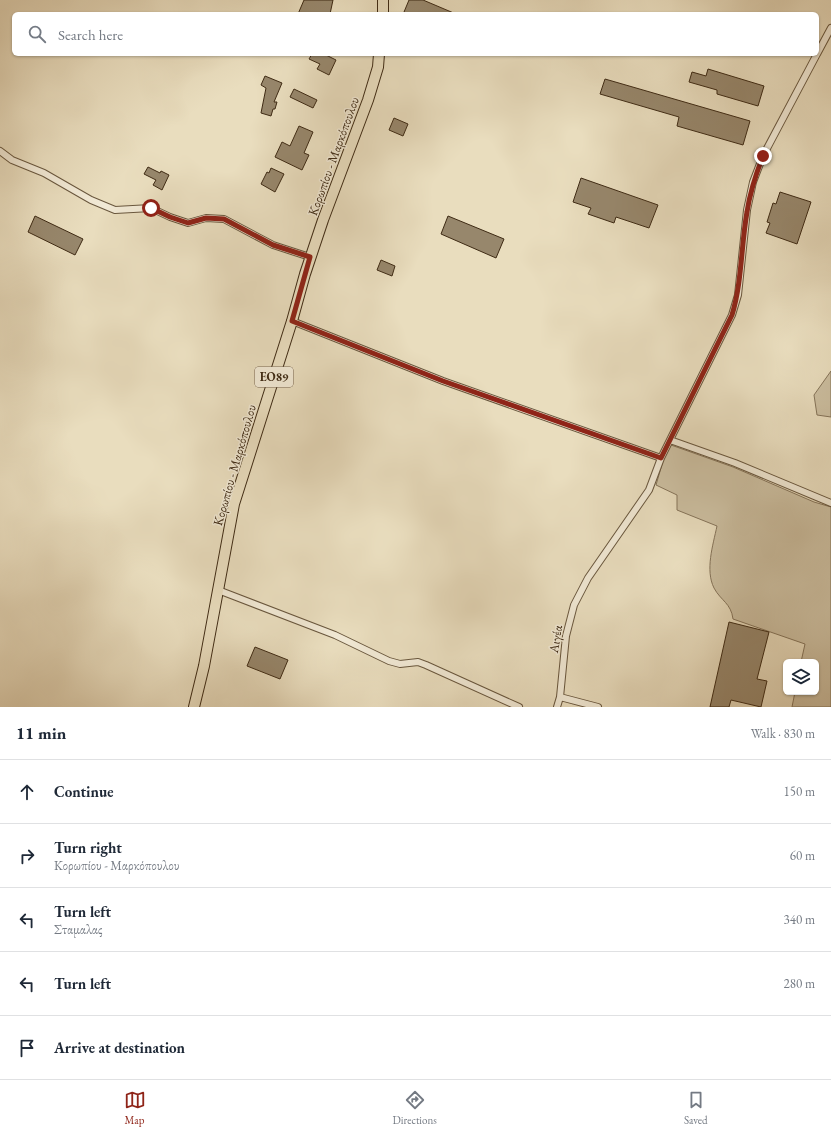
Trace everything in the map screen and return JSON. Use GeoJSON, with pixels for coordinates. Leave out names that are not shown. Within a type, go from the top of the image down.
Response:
{"type":"FeatureCollection","features":[{"type":"Feature","properties":{"kind":"main road"},"geometry":{"type":"LineString","coordinates":[[382,12],[383,0]]}},
{"type":"Feature","properties":{"kind":"main road","name":"Κορωπίου - Μαρκόπουλου"},"geometry":{"type":"LineString","coordinates":[[194,707],[204,666],[234,504],[292,321],[310,257],[368,100],[378,67],[379,56]]}},
{"type":"Feature","properties":{"kind":"street","name":"Αιγέα"},"geometry":{"type":"LineString","coordinates":[[819,50],[831,28]]}},
{"type":"Feature","properties":{"kind":"street","name":"Αιγέα"},"geometry":{"type":"LineString","coordinates":[[557,707],[560,698],[562,668],[569,620],[574,605],[588,578],[649,490],[661,458],[700,376],[732,315],[738,295],[745,223],[753,182],[763,156],[816,56]]}},
{"type":"Feature","properties":{"kind":"street"},"geometry":{"type":"LineString","coordinates":[[0,151],[12,160],[44,173],[91,200],[115,210],[151,208],[170,217],[188,223],[206,218],[224,219],[273,245],[310,257]]}},
{"type":"Feature","properties":{"kind":"street"},"geometry":{"type":"LineString","coordinates":[[292,321],[443,381],[661,458]]}},
{"type":"Feature","properties":{"kind":"street"},"geometry":{"type":"LineString","coordinates":[[670,440],[734,462],[831,503]]}},
{"type":"Feature","properties":{"kind":"street"},"geometry":{"type":"LineString","coordinates":[[218,590],[335,635],[389,661],[400,664],[418,662],[519,707]]}},
{"type":"Feature","properties":{"kind":"street"},"geometry":{"type":"LineString","coordinates":[[560,698],[598,707]]}},
{"type":"Feature","properties":{"kind":"shaded area"},"geometry":{"type":"Polygon","coordinates":[[[831,371],[831,417],[817,415],[814,395],[831,371]]]}},
{"type":"Feature","properties":{"kind":"shaded area"},"geometry":{"type":"Polygon","coordinates":[[[671,445],[733,467],[814,502],[831,507],[831,707],[792,707],[794,695],[819,695],[819,659],[802,659],[805,644],[733,619],[730,609],[714,588],[711,581],[710,565],[717,526],[677,510],[677,495],[656,485],[663,461],[671,445]]]}},
{"type":"Feature","properties":{"kind":"building"},"geometry":{"type":"Polygon","coordinates":[[[304,0],[333,0],[330,12],[299,12],[304,0]]]}},
{"type":"Feature","properties":{"kind":"building"},"geometry":{"type":"Polygon","coordinates":[[[409,0],[423,0],[451,12],[404,12],[409,0]]]}},
{"type":"Feature","properties":{"kind":"building"},"geometry":{"type":"Polygon","coordinates":[[[311,56],[328,56],[336,60],[329,75],[317,69],[320,64],[309,59],[311,56]]]}},
{"type":"Feature","properties":{"kind":"building"},"geometry":{"type":"Polygon","coordinates":[[[708,69],[764,86],[758,106],[717,94],[717,90],[689,82],[692,72],[706,76],[708,69]]]}},
{"type":"Feature","properties":{"kind":"building"},"geometry":{"type":"Polygon","coordinates":[[[265,76],[282,83],[274,102],[277,102],[275,109],[273,109],[271,116],[261,113],[266,88],[261,85],[265,76]]]}},
{"type":"Feature","properties":{"kind":"building"},"geometry":{"type":"Polygon","coordinates":[[[605,79],[750,121],[743,145],[677,126],[679,117],[600,94],[605,79]]]}},
{"type":"Feature","properties":{"kind":"building"},"geometry":{"type":"Polygon","coordinates":[[[294,89],[317,100],[313,108],[290,97],[294,89]]]}},
{"type":"Feature","properties":{"kind":"building"},"geometry":{"type":"Polygon","coordinates":[[[394,118],[408,124],[403,136],[389,130],[394,118]]]}},
{"type":"Feature","properties":{"kind":"building"},"geometry":{"type":"Polygon","coordinates":[[[299,126],[313,132],[304,153],[309,155],[302,170],[275,157],[282,142],[290,146],[299,126]]]}},
{"type":"Feature","properties":{"kind":"building"},"geometry":{"type":"Polygon","coordinates":[[[148,167],[160,173],[161,171],[169,175],[162,190],[153,185],[156,180],[144,174],[148,167]]]}},
{"type":"Feature","properties":{"kind":"building"},"geometry":{"type":"Polygon","coordinates":[[[271,168],[284,174],[275,192],[261,184],[267,172],[269,173],[271,168]]]}},
{"type":"Feature","properties":{"kind":"building"},"geometry":{"type":"Polygon","coordinates":[[[581,178],[658,205],[649,228],[616,217],[614,223],[588,214],[591,208],[573,202],[581,178]]]}},
{"type":"Feature","properties":{"kind":"building"},"geometry":{"type":"Polygon","coordinates":[[[780,192],[811,202],[797,244],[766,233],[770,223],[767,222],[773,203],[776,204],[780,192]]]}},
{"type":"Feature","properties":{"kind":"building"},"geometry":{"type":"Polygon","coordinates":[[[35,216],[83,239],[75,255],[28,232],[35,216]]]}},
{"type":"Feature","properties":{"kind":"building"},"geometry":{"type":"Polygon","coordinates":[[[448,216],[504,239],[496,258],[441,234],[448,216]]]}},
{"type":"Feature","properties":{"kind":"building"},"geometry":{"type":"Polygon","coordinates":[[[381,260],[395,266],[392,276],[377,270],[381,260]]]}},
{"type":"Feature","properties":{"kind":"building"},"geometry":{"type":"Polygon","coordinates":[[[729,622],[769,632],[757,679],[767,681],[761,707],[731,700],[729,707],[710,707],[729,622]]]}},
{"type":"Feature","properties":{"kind":"building"},"geometry":{"type":"Polygon","coordinates":[[[255,647],[288,660],[280,679],[247,666],[255,647]]]}},
{"type":"Feature","properties":{"kind":"route"},"geometry":{"type":"LineString","coordinates":[[151,208],[170,217],[188,223],[206,218],[224,219],[254,233],[273,245],[310,257],[292,321],[443,381],[537,416],[661,458],[700,376],[732,315],[738,295],[747,210],[753,182],[763,156]]}}]}
